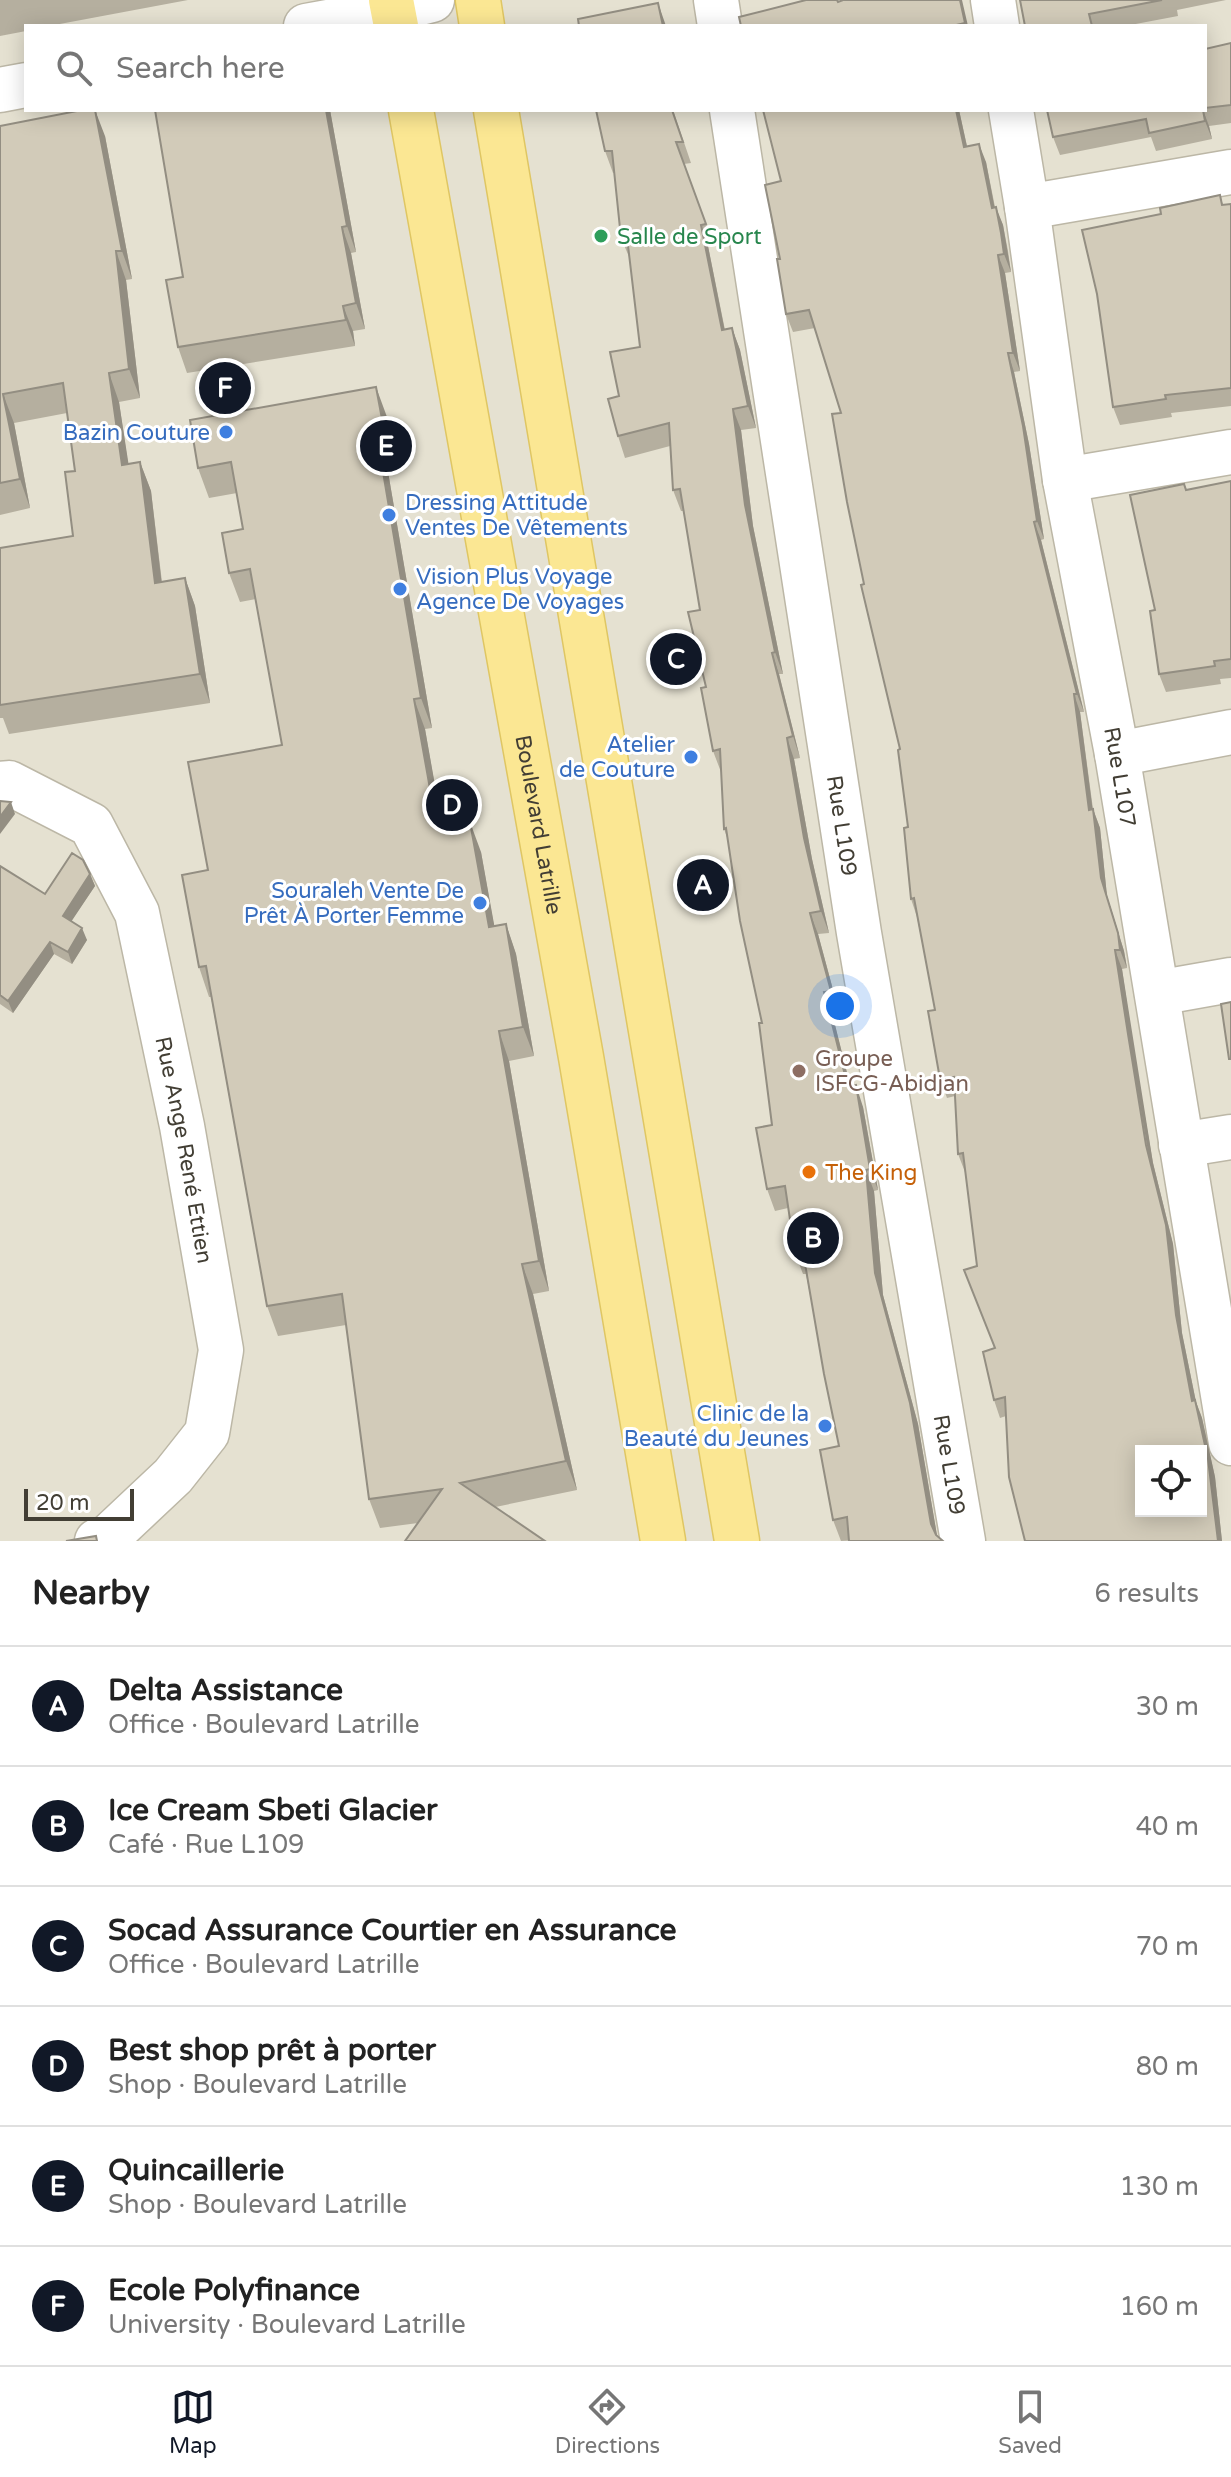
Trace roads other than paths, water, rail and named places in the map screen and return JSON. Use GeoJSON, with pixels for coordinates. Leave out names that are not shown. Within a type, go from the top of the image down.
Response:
{"type":"FeatureCollection","features":[{"type":"Feature","properties":{"kind":"main road"},"geometry":{"type":"LineString","coordinates":[[478,0],[482,24]]}},
{"type":"Feature","properties":{"kind":"main road","name":"Boulevard Latrille"},"geometry":{"type":"LineString","coordinates":[[411,112],[581,1057],[663,1541]]}},
{"type":"Feature","properties":{"kind":"main road"},"geometry":{"type":"LineString","coordinates":[[496,112],[737,1541]]}},
{"type":"Feature","properties":{"kind":"street"},"geometry":{"type":"LineString","coordinates":[[716,0],[720,24]]}},
{"type":"Feature","properties":{"kind":"street"},"geometry":{"type":"LineString","coordinates":[[993,0],[997,24]]}},
{"type":"Feature","properties":{"kind":"street"},"geometry":{"type":"LineString","coordinates":[[317,24],[403,9]]}},
{"type":"Feature","properties":{"kind":"street"},"geometry":{"type":"LineString","coordinates":[[0,90],[24,85]]}},
{"type":"Feature","properties":{"kind":"street","name":"Rue L109"},"geometry":{"type":"LineString","coordinates":[[732,112],[859,933],[963,1541]]}},
{"type":"Feature","properties":{"kind":"street","name":"Rue L107"},"geometry":{"type":"LineString","coordinates":[[1011,112],[1065,480],[1117,754],[1229,1423]]}},
{"type":"Feature","properties":{"kind":"street"},"geometry":{"type":"LineString","coordinates":[[1027,207],[1231,172]]}},
{"type":"Feature","properties":{"kind":"street"},"geometry":{"type":"LineString","coordinates":[[1065,480],[1231,452]]}},
{"type":"Feature","properties":{"kind":"street"},"geometry":{"type":"LineString","coordinates":[[1117,754],[1231,732]]}},
{"type":"Feature","properties":{"kind":"street","name":"Rue Ange René Ettien"},"geometry":{"type":"LineString","coordinates":[[0,784],[9,783],[91,825],[137,913],[182,1126],[221,1350],[207,1433],[173,1476],[106,1539],[97,1541]]}},
{"type":"Feature","properties":{"kind":"street"},"geometry":{"type":"LineString","coordinates":[[1157,993],[1231,980]]}},
{"type":"Feature","properties":{"kind":"street"},"geometry":{"type":"LineString","coordinates":[[1181,1145],[1231,1137]]}},
{"type":"Feature","properties":{"kind":"place","name":"Salle de Sport"},"geometry":{"type":"Point","coordinates":[601,236]}},
{"type":"Feature","properties":{"kind":"place","name":"Ecole Polyfinance"},"geometry":{"type":"Point","coordinates":[225,388]}},
{"type":"Feature","properties":{"kind":"place","name":"Bazin Couture"},"geometry":{"type":"Point","coordinates":[226,432]}},
{"type":"Feature","properties":{"kind":"place","name":"Quincaillerie"},"geometry":{"type":"Point","coordinates":[386,446]}},
{"type":"Feature","properties":{"kind":"place","name":"Dressing Attitude Ventes De Vêtements"},"geometry":{"type":"Point","coordinates":[389,515]}},
{"type":"Feature","properties":{"kind":"place","name":"Vision Plus Voyage Agence De Voyages"},"geometry":{"type":"Point","coordinates":[400,589]}},
{"type":"Feature","properties":{"kind":"place","name":"Socad Assurance Courtier en Assurance"},"geometry":{"type":"Point","coordinates":[676,659]}},
{"type":"Feature","properties":{"kind":"place","name":"Atelier de Couture"},"geometry":{"type":"Point","coordinates":[691,757]}},
{"type":"Feature","properties":{"kind":"place","name":"Best shop prêt à porter"},"geometry":{"type":"Point","coordinates":[452,805]}},
{"type":"Feature","properties":{"kind":"place","name":"Delta Assistance"},"geometry":{"type":"Point","coordinates":[703,885]}},
{"type":"Feature","properties":{"kind":"place","name":"Souraleh Vente De Prêt À Porter Femme"},"geometry":{"type":"Point","coordinates":[480,903]}},
{"type":"Feature","properties":{"kind":"place","name":"Groupe ISFCG-Abidjan"},"geometry":{"type":"Point","coordinates":[799,1071]}},
{"type":"Feature","properties":{"kind":"place","name":"The King"},"geometry":{"type":"Point","coordinates":[809,1172]}},
{"type":"Feature","properties":{"kind":"place","name":"Ice Cream Sbeti Glacier"},"geometry":{"type":"Point","coordinates":[813,1238]}},
{"type":"Feature","properties":{"kind":"place","name":"Clinic de la Beauté du Jeunes"},"geometry":{"type":"Point","coordinates":[825,1426]}}]}
